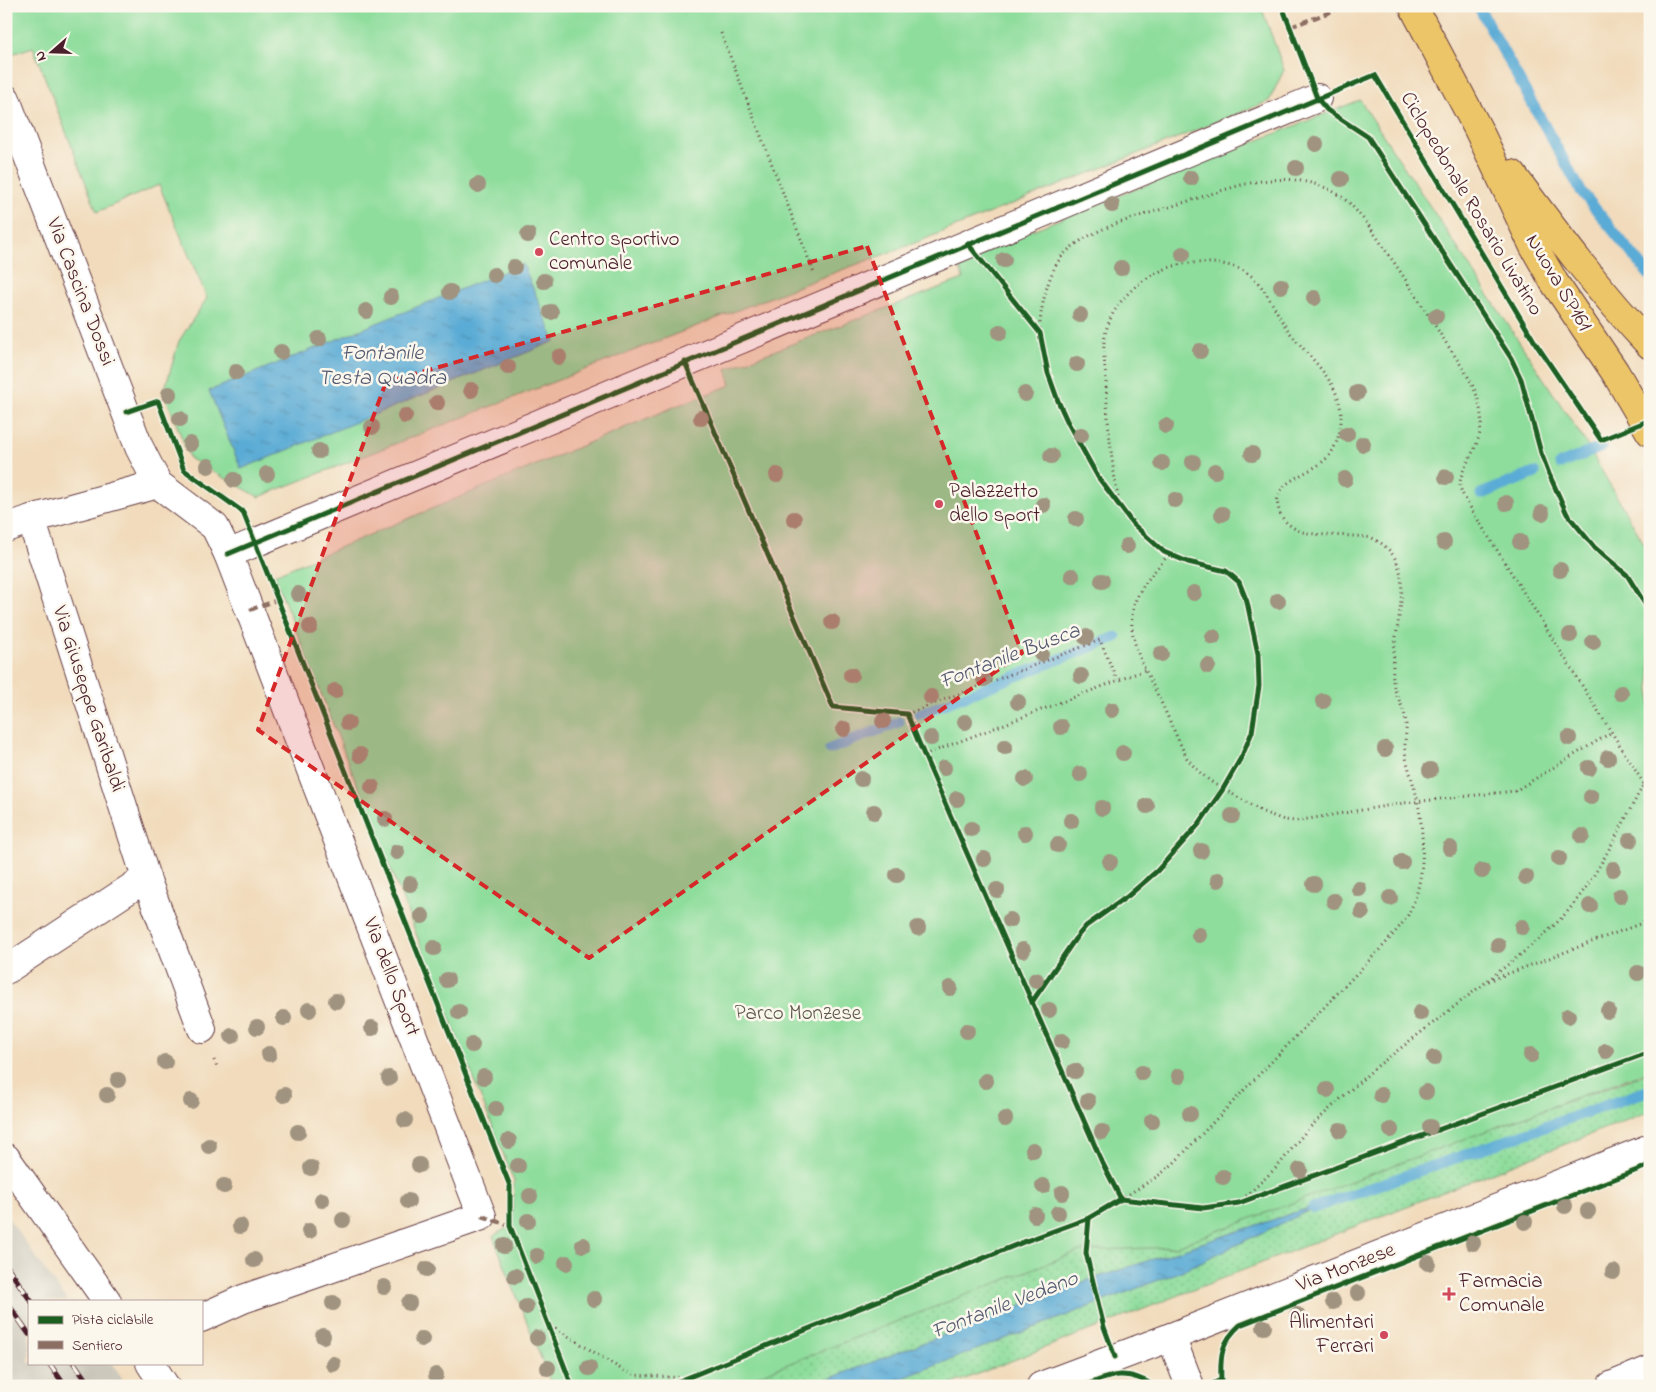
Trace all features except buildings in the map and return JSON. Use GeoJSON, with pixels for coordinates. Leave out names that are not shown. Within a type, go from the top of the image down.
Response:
{"type":"FeatureCollection","features":[{"type":"Feature","properties":{"kind":"main road","name":"Nuova SP161"},"geometry":{"type":"LineString","coordinates":[[1413,6],[1478,129],[1513,205],[1550,275],[1614,372],[1650,432]]}},
{"type":"Feature","properties":{"kind":"main road","name":"Nuova SP161"},"geometry":{"type":"LineString","coordinates":[[1478,129],[1557,235],[1624,318],[1650,345]]}},
{"type":"Feature","properties":{"kind":"street"},"geometry":{"type":"LineString","coordinates":[[228,554],[1317,98]]}},
{"type":"Feature","properties":{"kind":"street","name":"Via Cascina Dossi"},"geometry":{"type":"LineString","coordinates":[[6,99],[140,447],[158,484]]}},
{"type":"Feature","properties":{"kind":"street"},"geometry":{"type":"LineString","coordinates":[[18,524],[158,484]]}},
{"type":"Feature","properties":{"kind":"street","name":"Via dello Sport"},"geometry":{"type":"LineString","coordinates":[[158,484],[215,527],[228,554],[482,1216],[243,1299],[202,1318]]}},
{"type":"Feature","properties":{"kind":"street","name":"Via Giuseppe Garibaldi"},"geometry":{"type":"LineString","coordinates":[[18,524],[202,1029]]}},
{"type":"Feature","properties":{"kind":"street"},"geometry":{"type":"LineString","coordinates":[[6,970],[146,878]]}},
{"type":"Feature","properties":{"kind":"street","name":"Via Monzese"},"geometry":{"type":"LineString","coordinates":[[1041,1386],[1650,1148]]}},
{"type":"Feature","properties":{"kind":"street"},"geometry":{"type":"LineString","coordinates":[[6,1158],[105,1300]]}},
{"type":"Feature","properties":{"kind":"street"},"geometry":{"type":"LineString","coordinates":[[1171,1336],[1190,1386]]}},
{"type":"Feature","properties":{"kind":"street"},"geometry":{"type":"LineString","coordinates":[[151,1364],[165,1386]]}},
{"type":"Feature","properties":{"kind":"street"},"geometry":{"type":"LineString","coordinates":[[1611,1386],[1650,1370]]}},
{"type":"Feature","properties":{"kind":"path"},"geometry":{"type":"LineString","coordinates":[[721,33],[826,304]]}},
{"type":"Feature","properties":{"kind":"path"},"geometry":{"type":"LineString","coordinates":[[1032,1002],[1086,926],[1128,896],[1157,871],[1198,824],[1223,789],[1248,744],[1257,703],[1259,686],[1258,654],[1247,602],[1239,582],[1226,571],[1168,555],[1132,524],[1119,503],[1098,477],[1068,423],[1048,373],[1040,333],[1042,311],[1052,273],[1064,254],[1090,235],[1146,214],[1268,180],[1296,180],[1325,187],[1337,193],[1357,210],[1406,279],[1468,380],[1480,407],[1482,428],[1480,438],[1464,470],[1460,484],[1463,493],[1650,794]]}},
{"type":"Feature","properties":{"kind":"path"},"geometry":{"type":"LineString","coordinates":[[968,244],[1040,333]]}},
{"type":"Feature","properties":{"kind":"path"},"geometry":{"type":"LineString","coordinates":[[1113,1204],[1158,1176],[1173,1164],[1387,942],[1402,924],[1412,906],[1420,875],[1423,838],[1418,801],[1405,750],[1406,718],[1393,682],[1395,648],[1403,589],[1402,578],[1389,550],[1381,542],[1372,538],[1301,531],[1284,520],[1277,502],[1280,492],[1285,485],[1316,468],[1331,453],[1341,423],[1339,401],[1331,383],[1290,334],[1257,280],[1240,269],[1229,264],[1209,262],[1185,264],[1166,269],[1139,282],[1120,305],[1110,323],[1104,342],[1111,463],[1119,503]]}},
{"type":"Feature","properties":{"kind":"path"},"geometry":{"type":"LineString","coordinates":[[1168,555],[1136,600],[1132,626],[1136,646],[1145,670],[1187,758],[1210,781],[1263,812],[1291,821],[1418,801],[1515,791],[1612,732]]}},
{"type":"Feature","properties":{"kind":"path"},"geometry":{"type":"LineString","coordinates":[[907,714],[1100,640],[1117,680]]}},
{"type":"Feature","properties":{"kind":"path"},"geometry":{"type":"LineString","coordinates":[[924,755],[1145,670]]}},
{"type":"Feature","properties":{"kind":"path"},"geometry":{"type":"LineString","coordinates":[[1239,1203],[1278,1166],[1307,1130],[1338,1100],[1375,1068],[1548,931],[1589,884],[1644,784]]}},
{"type":"Feature","properties":{"kind":"path"},"geometry":{"type":"LineString","coordinates":[[1486,982],[1650,920]]}},
{"type":"Feature","properties":{"kind":"path"},"geometry":{"type":"LineString","coordinates":[[1230,1204],[1239,1203],[1258,1196]]}},
{"type":"Feature","properties":{"kind":"path"},"geometry":{"type":"LineString","coordinates":[[1121,1199],[1130,1200]]}},
{"type":"Feature","properties":{"kind":"path"},"geometry":{"type":"LineString","coordinates":[[544,1314],[551,1332]]}},
{"type":"Feature","properties":{"kind":"path"},"geometry":{"type":"LineString","coordinates":[[547,1323],[621,1369],[635,1375],[687,1378]]}},
{"type":"Feature","properties":{"kind":"path"},"geometry":{"type":"LineString","coordinates":[[674,1383],[696,1374]]}},
{"type":"Feature","properties":{"kind":"highlighted area"},"geometry":{"type":"Polygon","coordinates":[[[867,246],[1022,653],[589,958],[258,730],[386,382],[867,246]]]}},
{"type":"Feature","properties":{"kind":"shaded area"},"geometry":{"type":"Polygon","coordinates":[[[6,1215],[66,1300],[28,1300],[28,1364],[112,1364],[127,1386],[6,1386],[6,1215]]]}},
{"type":"Feature","properties":{"kind":"green space","name":"Centro sportivo comunale"},"geometry":{"type":"Polygon","coordinates":[[[6,6],[1261,6],[1284,70],[1269,101],[915,243],[817,279],[259,497],[190,459],[164,392],[179,341],[207,298],[159,185],[97,212],[33,47],[6,56],[6,6]]]}},
{"type":"Feature","properties":{"kind":"green space","name":"Parco Monzese"},"geometry":{"type":"Polygon","coordinates":[[[1360,100],[1584,440],[1650,554],[1650,1070],[1174,1247],[1079,1251],[731,1386],[552,1386],[493,1236],[512,1225],[514,1181],[274,575],[674,407],[731,385],[726,369],[963,279],[957,260],[1360,100]]]}},
{"type":"Feature","properties":{"kind":"green space"},"geometry":{"type":"Polygon","coordinates":[[[1650,1072],[1650,1111],[947,1386],[702,1386],[1107,1229],[1230,1222],[1650,1072]]]}},
{"type":"Feature","properties":{"kind":"water","name":"Fontanile Testa Quadra"},"geometry":{"type":"Polygon","coordinates":[[[523,264],[555,341],[241,469],[209,391],[523,264]]]}},
{"type":"Feature","properties":{"kind":"water","name":"Fontanile Vedano"},"geometry":{"type":"Polygon","coordinates":[[[1327,1202],[1177,1273],[882,1386],[810,1386],[1077,1284],[1327,1202]]]}},
{"type":"Feature","properties":{"kind":"waterway"},"geometry":{"type":"LineString","coordinates":[[1478,6],[1581,191],[1650,276]]}},
{"type":"Feature","properties":{"kind":"waterway","name":"Fontanile Busca"},"geometry":{"type":"LineString","coordinates":[[1560,464],[1602,447]]}},
{"type":"Feature","properties":{"kind":"waterway","name":"Fontanile Busca"},"geometry":{"type":"LineString","coordinates":[[1481,494],[1535,473]]}},
{"type":"Feature","properties":{"kind":"waterway","name":"Fontanile Busca"},"geometry":{"type":"LineString","coordinates":[[919,714],[1116,637]]}},
{"type":"Feature","properties":{"kind":"waterway","name":"Fontanile Busca"},"geometry":{"type":"LineString","coordinates":[[830,749],[899,722]]}},
{"type":"Feature","properties":{"kind":"waterway","name":"Fontanile Vedano"},"geometry":{"type":"LineString","coordinates":[[1313,1208],[1650,1090]]}},
{"type":"Feature","properties":{"kind":"railway"},"geometry":{"type":"LineString","coordinates":[[6,1265],[30,1300]]}},
{"type":"Feature","properties":{"kind":"railway"},"geometry":{"type":"LineString","coordinates":[[6,1301],[28,1333]]}},
{"type":"Feature","properties":{"kind":"railway"},"geometry":{"type":"LineString","coordinates":[[50,1364],[65,1386]]}},
{"type":"Feature","properties":{"kind":"railway"},"geometry":{"type":"LineString","coordinates":[[75,1364],[90,1386]]}},
{"type":"Feature","properties":{"kind":"marked path"},"geometry":{"type":"LineString","coordinates":[[1290,27],[1346,6]]}},
{"type":"Feature","properties":{"kind":"marked path"},"geometry":{"type":"LineString","coordinates":[[250,610],[277,600]]}},
{"type":"Feature","properties":{"kind":"marked path"},"geometry":{"type":"LineString","coordinates":[[482,1216],[510,1226]]}},
{"type":"Feature","properties":{"kind":"cycle path"},"geometry":{"type":"LineString","coordinates":[[1282,6],[1317,98],[1327,110],[1368,137],[1511,358],[1521,379],[1541,453],[1567,514],[1595,548],[1627,575],[1650,612]]}},
{"type":"Feature","properties":{"kind":"cycle path","name":"Ciclopedonale Rosario Livatino"},"geometry":{"type":"LineString","coordinates":[[228,554],[1375,75],[1536,344],[1601,440],[1650,420]]}},
{"type":"Feature","properties":{"kind":"cycle path"},"geometry":{"type":"LineString","coordinates":[[968,244],[1040,333],[1048,373],[1058,401],[1098,477],[1133,524],[1164,552],[1188,562],[1226,571],[1239,582],[1247,602],[1258,654],[1259,686],[1252,732],[1242,756],[1223,789],[1199,824],[1157,871],[1128,896],[1086,926],[1032,1002]]}},
{"type":"Feature","properties":{"kind":"cycle path"},"geometry":{"type":"LineString","coordinates":[[685,362],[833,707],[907,714],[1102,1162],[1121,1199]]}},
{"type":"Feature","properties":{"kind":"cycle path"},"geometry":{"type":"LineString","coordinates":[[126,412],[158,401],[184,470],[243,512],[510,1186],[510,1226],[572,1386]]}},
{"type":"Feature","properties":{"kind":"cycle path"},"geometry":{"type":"LineString","coordinates":[[667,1386],[1026,1241],[1089,1218],[1121,1199],[1203,1208],[1239,1203],[1650,1052]]}},
{"type":"Feature","properties":{"kind":"cycle path"},"geometry":{"type":"LineString","coordinates":[[1207,1386],[1221,1380],[1221,1364],[1225,1344],[1240,1325],[1650,1165]]}},
{"type":"Feature","properties":{"kind":"cycle path"},"geometry":{"type":"LineString","coordinates":[[1089,1218],[1086,1253],[1104,1327],[1115,1357]]}},
{"type":"Feature","properties":{"kind":"cycle path"},"geometry":{"type":"LineString","coordinates":[[1084,1386],[1119,1375],[1135,1377],[1154,1386]]}},
{"type":"Feature","properties":{"kind":"place","name":"Centro sportivo comunale"},"geometry":{"type":"Point","coordinates":[539,252]}},
{"type":"Feature","properties":{"kind":"place","name":"Palazzetto dello sport"},"geometry":{"type":"Point","coordinates":[939,504]}},
{"type":"Feature","properties":{"kind":"place","name":"Farmacia Comunale"},"geometry":{"type":"Point","coordinates":[1449,1294]}},
{"type":"Feature","properties":{"kind":"place","name":"Alimentari Ferrari"},"geometry":{"type":"Point","coordinates":[1384,1335]}}]}
